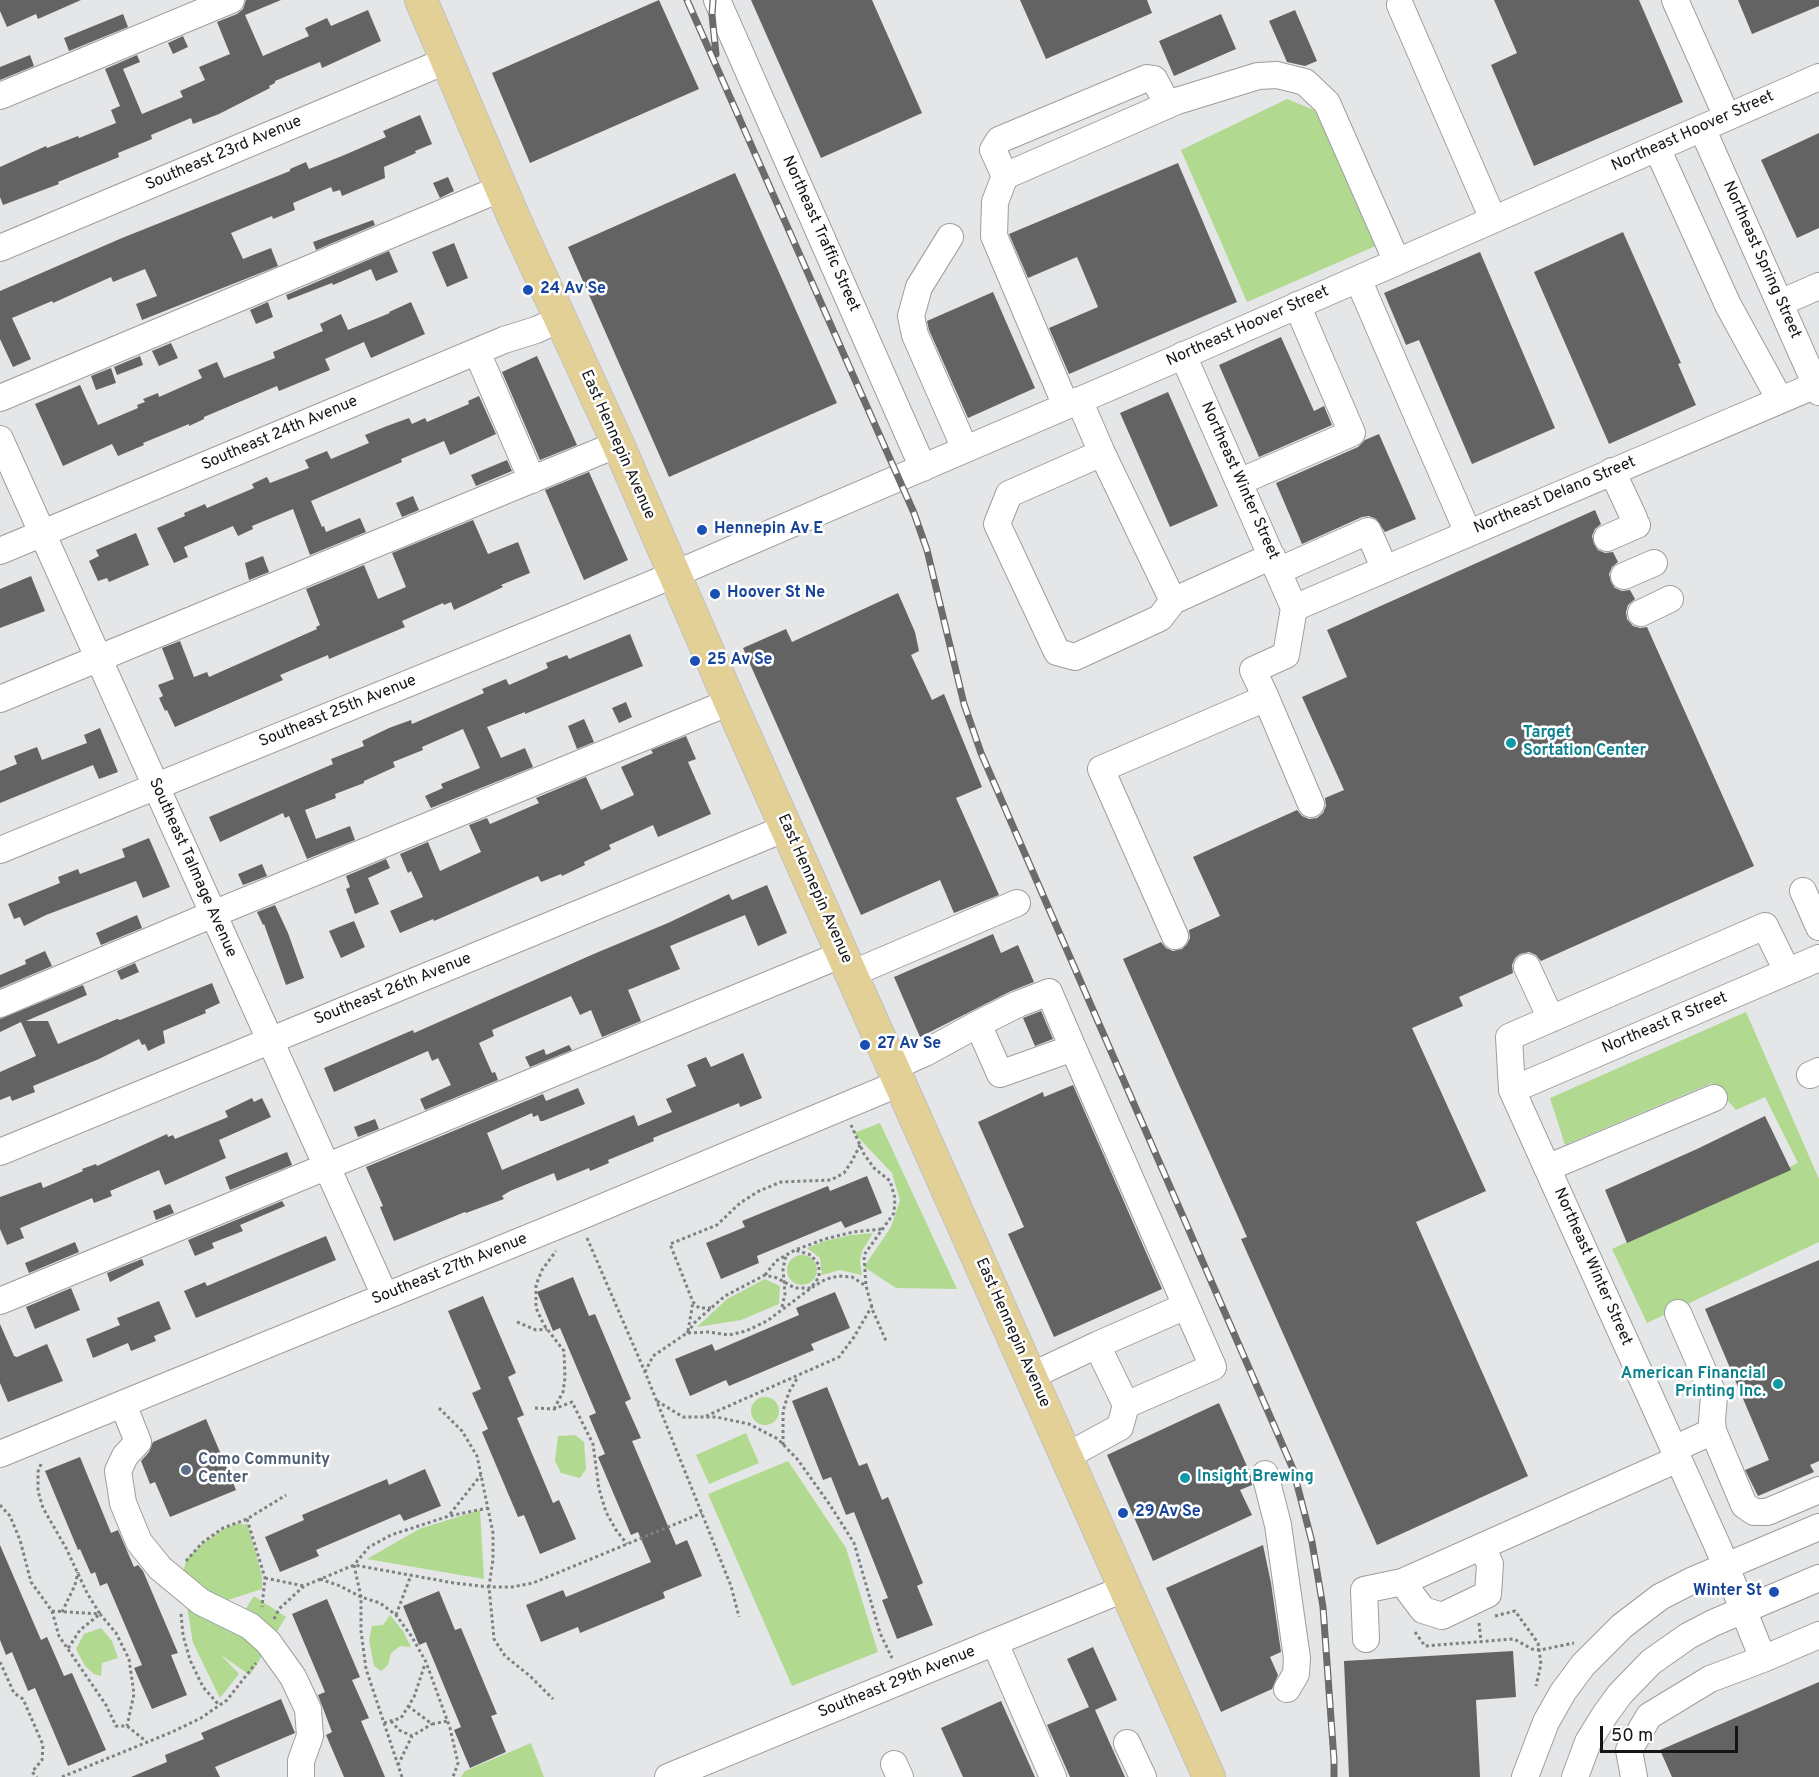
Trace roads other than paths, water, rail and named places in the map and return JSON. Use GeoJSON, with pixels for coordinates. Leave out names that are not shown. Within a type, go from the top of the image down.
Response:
{"type":"FeatureCollection","features":[{"type":"Feature","properties":{"kind":"main road","name":"East Hennepin Avenue"},"geometry":{"type":"LineString","coordinates":[[421,0],[560,319],[618,444],[730,702],[1209,1777]]}},
{"type":"Feature","properties":{"kind":"street"},"geometry":{"type":"LineString","coordinates":[[0,96],[231,0]]}},
{"type":"Feature","properties":{"kind":"street","name":"Northeast Traffic Street"},"geometry":{"type":"LineString","coordinates":[[717,0],[923,468]]}},
{"type":"Feature","properties":{"kind":"street"},"geometry":{"type":"LineString","coordinates":[[1675,0],[1727,117]]}},
{"type":"Feature","properties":{"kind":"street"},"geometry":{"type":"LineString","coordinates":[[1400,5],[1493,219]]}},
{"type":"Feature","properties":{"kind":"street","name":"Southeast 23rd Avenue"},"geometry":{"type":"LineString","coordinates":[[0,248],[448,60]]}},
{"type":"Feature","properties":{"kind":"street"},"geometry":{"type":"LineString","coordinates":[[1173,601],[1102,453],[1073,403],[994,236],[995,202],[1005,176],[1168,105],[1258,76],[1277,75],[1305,82],[1327,103],[1397,262]]}},
{"type":"Feature","properties":{"kind":"street","name":"Northeast Hoover Street"},"geometry":{"type":"LineString","coordinates":[[675,574],[1819,77]]}},
{"type":"Feature","properties":{"kind":"street"},"geometry":{"type":"LineString","coordinates":[[1005,176],[993,150],[999,140],[1147,78],[1154,79],[1168,105]]}},
{"type":"Feature","properties":{"kind":"street","name":"Northeast Spring Street"},"geometry":{"type":"LineString","coordinates":[[1702,128],[1817,388]]}},
{"type":"Feature","properties":{"kind":"street"},"geometry":{"type":"LineString","coordinates":[[1657,148],[1728,305],[1780,400]]}},
{"type":"Feature","properties":{"kind":"street"},"geometry":{"type":"LineString","coordinates":[[0,398],[502,188]]}},
{"type":"Feature","properties":{"kind":"street"},"geometry":{"type":"LineString","coordinates":[[950,237],[919,287],[911,316],[915,335],[965,449]]}},
{"type":"Feature","properties":{"kind":"street"},"geometry":{"type":"LineString","coordinates":[[1358,279],[1468,533]]}},
{"type":"Feature","properties":{"kind":"street"},"geometry":{"type":"LineString","coordinates":[[1780,303],[1819,285]]}},
{"type":"Feature","properties":{"kind":"street"},"geometry":{"type":"LineString","coordinates":[[1239,482],[1352,433],[1297,305]]}},
{"type":"Feature","properties":{"kind":"street","name":"Southeast 24th Avenue"},"geometry":{"type":"LineString","coordinates":[[0,551],[560,319]]}},
{"type":"Feature","properties":{"kind":"street"},"geometry":{"type":"LineString","coordinates":[[477,352],[532,480]]}},
{"type":"Feature","properties":{"kind":"street","name":"Northeast Winter Street"},"geometry":{"type":"LineString","coordinates":[[1183,355],[1294,608]]}},
{"type":"Feature","properties":{"kind":"street","name":"Northeast Delano Street"},"geometry":{"type":"LineString","coordinates":[[1294,608],[1780,400],[1817,388]]}},
{"type":"Feature","properties":{"kind":"street","name":"Southeast Talmage Avenue"},"geometry":{"type":"LineString","coordinates":[[0,439],[385,1296]]}},
{"type":"Feature","properties":{"kind":"street"},"geometry":{"type":"LineString","coordinates":[[0,699],[618,444]]}},
{"type":"Feature","properties":{"kind":"street"},"geometry":{"type":"LineString","coordinates":[[1102,453],[1009,494],[997,524],[1057,652],[1075,657],[1160,618],[1173,601],[1368,531],[1384,569]]}},
{"type":"Feature","properties":{"kind":"street"},"geometry":{"type":"LineString","coordinates":[[1607,538],[1636,522],[1612,471]]}},
{"type":"Feature","properties":{"kind":"street"},"geometry":{"type":"LineString","coordinates":[[1624,576],[1654,563]]}},
{"type":"Feature","properties":{"kind":"street","name":"Southeast 25th Avenue"},"geometry":{"type":"LineString","coordinates":[[0,850],[578,616],[675,574]]}},
{"type":"Feature","properties":{"kind":"street"},"geometry":{"type":"LineString","coordinates":[[1641,613],[1670,599]]}},
{"type":"Feature","properties":{"kind":"street"},"geometry":{"type":"LineString","coordinates":[[1294,608],[1286,655],[1253,670],[1311,804]]}},
{"type":"Feature","properties":{"kind":"street"},"geometry":{"type":"LineString","coordinates":[[1175,936],[1101,769],[1266,698]]}},
{"type":"Feature","properties":{"kind":"street"},"geometry":{"type":"LineString","coordinates":[[0,1004],[730,702]]}},
{"type":"Feature","properties":{"kind":"street","name":"Southeast 26th Avenue"},"geometry":{"type":"LineString","coordinates":[[0,1152],[786,828]]}},
{"type":"Feature","properties":{"kind":"street"},"geometry":{"type":"LineString","coordinates":[[1803,891],[1819,927]]}},
{"type":"Feature","properties":{"kind":"street"},"geometry":{"type":"LineString","coordinates":[[0,1301],[328,1167],[847,964],[1017,903]]}},
{"type":"Feature","properties":{"kind":"street"},"geometry":{"type":"LineString","coordinates":[[1512,1090],[1509,1037],[1765,926],[1786,971]]}},
{"type":"Feature","properties":{"kind":"street","name":"Northeast R Street"},"geometry":{"type":"LineString","coordinates":[[1512,1090],[1819,958]]}},
{"type":"Feature","properties":{"kind":"street"},"geometry":{"type":"LineString","coordinates":[[1527,967],[1551,1019]]}},
{"type":"Feature","properties":{"kind":"street","name":"Southeast 27th Avenue"},"geometry":{"type":"LineString","coordinates":[[0,1454],[843,1107],[897,1075],[925,1053],[1018,1004],[1049,992],[1073,1048]]}},
{"type":"Feature","properties":{"kind":"street"},"geometry":{"type":"LineString","coordinates":[[978,1024],[1000,1074],[1073,1048],[1213,1367],[1126,1405]]}},
{"type":"Feature","properties":{"kind":"street","name":"Northeast Winter Street"},"geometry":{"type":"LineString","coordinates":[[1512,1090],[1726,1566],[1763,1659]]}},
{"type":"Feature","properties":{"kind":"street"},"geometry":{"type":"LineString","coordinates":[[1547,1168],[1714,1098]]}},
{"type":"Feature","properties":{"kind":"street"},"geometry":{"type":"LineString","coordinates":[[1031,1376],[1186,1306]]}},
{"type":"Feature","properties":{"kind":"street"},"geometry":{"type":"LineString","coordinates":[[1678,1313],[1714,1396],[1713,1431],[1744,1505],[1759,1514],[1819,1490]]}},
{"type":"Feature","properties":{"kind":"street"},"geometry":{"type":"LineString","coordinates":[[1067,1456],[1120,1426],[1126,1405],[1097,1345]]}},
{"type":"Feature","properties":{"kind":"street"},"geometry":{"type":"LineString","coordinates":[[123,1404],[138,1442],[125,1456],[118,1471],[123,1503],[139,1542],[160,1568],[201,1602],[259,1634],[293,1677],[308,1709],[309,1736],[301,1761],[301,1777]]}},
{"type":"Feature","properties":{"kind":"street"},"geometry":{"type":"LineString","coordinates":[[1366,1639],[1364,1590],[1402,1582],[1482,1547],[1676,1454],[1713,1431]]}},
{"type":"Feature","properties":{"kind":"street"},"geometry":{"type":"LineString","coordinates":[[1265,1474],[1278,1525],[1297,1659],[1296,1674],[1287,1689]]}},
{"type":"Feature","properties":{"kind":"street"},"geometry":{"type":"LineString","coordinates":[[1525,1777],[1546,1722],[1563,1692],[1605,1640],[1660,1598],[1691,1581],[1819,1527]]}},
{"type":"Feature","properties":{"kind":"street"},"geometry":{"type":"LineString","coordinates":[[1402,1582],[1423,1610],[1442,1616],[1488,1594],[1490,1564],[1482,1547]]}},
{"type":"Feature","properties":{"kind":"street"},"geometry":{"type":"LineString","coordinates":[[1575,1777],[1588,1742],[1604,1716],[1638,1675],[1668,1649],[1713,1623],[1819,1578]]}},
{"type":"Feature","properties":{"kind":"street","name":"Southeast 29th Avenue"},"geometry":{"type":"LineString","coordinates":[[668,1777],[1126,1588]]}},
{"type":"Feature","properties":{"kind":"street"},"geometry":{"type":"LineString","coordinates":[[1634,1777],[1629,1750],[1649,1716],[1710,1679],[1819,1635]]}},
{"type":"Feature","properties":{"kind":"street"},"geometry":{"type":"LineString","coordinates":[[995,1643],[1053,1777]]}},
{"type":"Feature","properties":{"kind":"street"},"geometry":{"type":"LineString","coordinates":[[1127,1743],[1143,1777]]}},
{"type":"Feature","properties":{"kind":"railway"},"geometry":{"type":"LineString","coordinates":[[687,0],[914,513],[927,550],[964,704],[981,753],[1293,1469],[1312,1542],[1323,1607],[1334,1777]]}},
{"type":"Feature","properties":{"kind":"railway"},"geometry":{"type":"LineString","coordinates":[[713,0],[712,15],[716,54]]}},
{"type":"Feature","properties":{"kind":"place","name":"24 Av Se"},"geometry":{"type":"Point","coordinates":[528,290]}},
{"type":"Feature","properties":{"kind":"place","name":"Hennepin Av E"},"geometry":{"type":"Point","coordinates":[702,530]}},
{"type":"Feature","properties":{"kind":"place","name":"Hoover St Ne"},"geometry":{"type":"Point","coordinates":[715,594]}},
{"type":"Feature","properties":{"kind":"place","name":"25 Av Se"},"geometry":{"type":"Point","coordinates":[695,661]}},
{"type":"Feature","properties":{"kind":"place","name":"Target Sortation Center"},"geometry":{"type":"Point","coordinates":[1511,743]}},
{"type":"Feature","properties":{"kind":"place","name":"27 Av Se"},"geometry":{"type":"Point","coordinates":[865,1045]}},
{"type":"Feature","properties":{"kind":"place","name":"American Financial Printing Inc."},"geometry":{"type":"Point","coordinates":[1778,1384]}},
{"type":"Feature","properties":{"kind":"place","name":"Como Community Center"},"geometry":{"type":"Point","coordinates":[186,1470]}},
{"type":"Feature","properties":{"kind":"place","name":"Insight Brewing"},"geometry":{"type":"Point","coordinates":[1185,1478]}},
{"type":"Feature","properties":{"kind":"place","name":"29 Av Se"},"geometry":{"type":"Point","coordinates":[1123,1513]}},
{"type":"Feature","properties":{"kind":"place","name":"Winter St"},"geometry":{"type":"Point","coordinates":[1774,1592]}}]}
